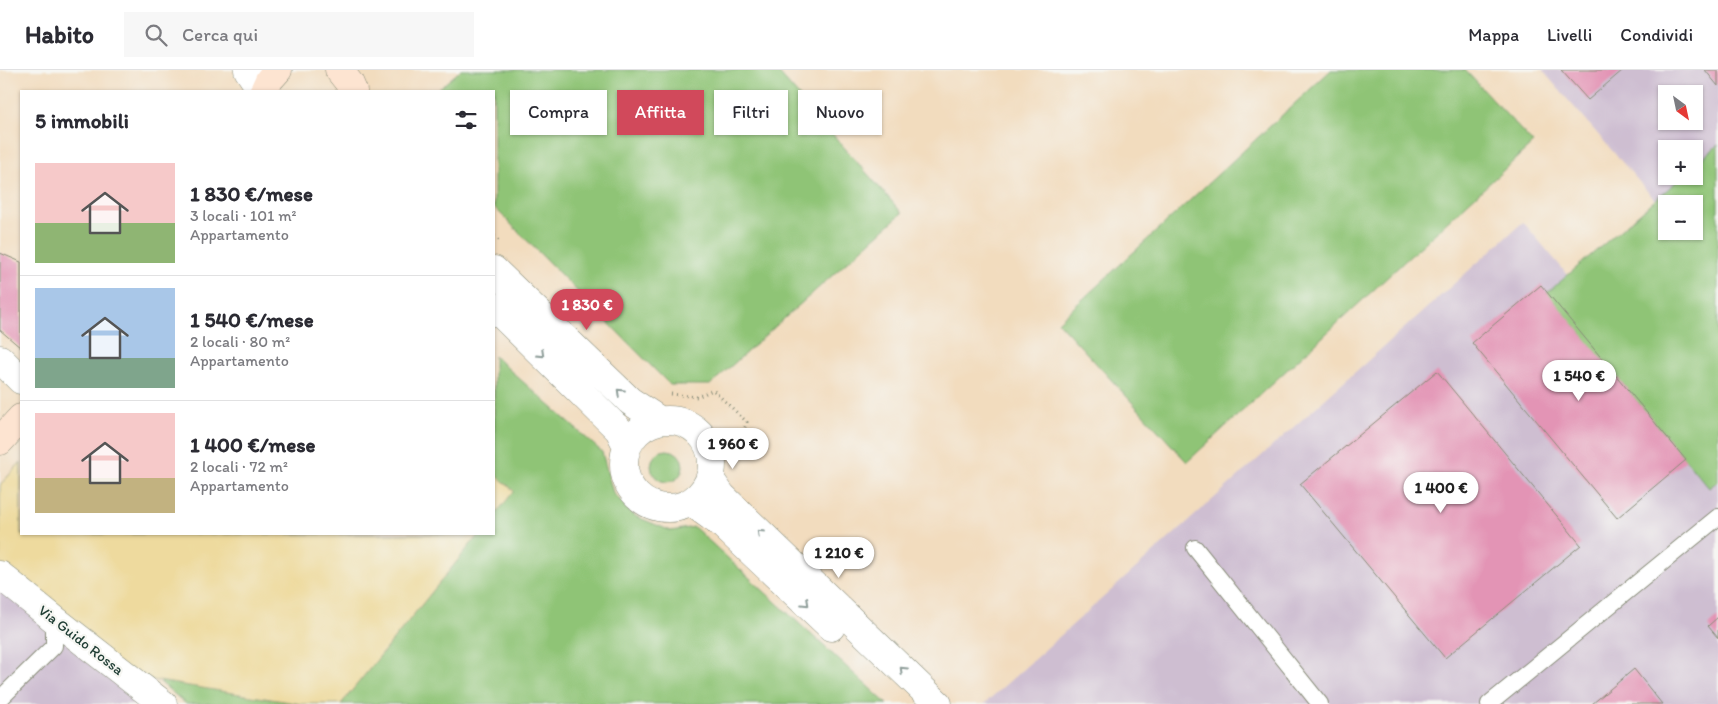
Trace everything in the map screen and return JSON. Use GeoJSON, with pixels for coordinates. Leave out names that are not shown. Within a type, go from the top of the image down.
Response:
{"type":"FeatureCollection","features":[{"type":"Feature","properties":{"kind":"main road"},"geometry":{"type":"LineString","coordinates":[[264,90],[278,70]]}},
{"type":"Feature","properties":{"kind":"main road"},"geometry":{"type":"LineString","coordinates":[[0,441],[20,419]]}},
{"type":"Feature","properties":{"kind":"street"},"geometry":{"type":"LineString","coordinates":[[248,70],[262,90]]}},
{"type":"Feature","properties":{"kind":"street"},"geometry":{"type":"LineString","coordinates":[[495,271],[630,402],[660,420]]}},
{"type":"Feature","properties":{"kind":"street"},"geometry":{"type":"LineString","coordinates":[[495,308],[619,430],[627,446]]}},
{"type":"Feature","properties":{"kind":"street"},"geometry":{"type":"LineString","coordinates":[[0,359],[20,379]]}},
{"type":"Feature","properties":{"kind":"street"},"geometry":{"type":"LineString","coordinates":[[660,420],[674,420],[687,423],[699,432],[707,442],[712,454],[710,480],[702,493],[690,502],[678,507],[664,508],[650,504],[638,497],[624,474],[627,446],[635,434],[646,425],[660,420]]}},
{"type":"Feature","properties":{"kind":"street"},"geometry":{"type":"LineString","coordinates":[[710,480],[722,496],[938,704]]}},
{"type":"Feature","properties":{"kind":"street"},"geometry":{"type":"LineString","coordinates":[[690,502],[724,526],[912,704]]}},
{"type":"Feature","properties":{"kind":"street","name":"Via Guido Rossa"},"geometry":{"type":"LineString","coordinates":[[0,575],[163,704]]}},
{"type":"Feature","properties":{"kind":"lane"},"geometry":{"type":"LineString","coordinates":[[1489,704],[1718,517]]}},
{"type":"Feature","properties":{"kind":"lane"},"geometry":{"type":"LineString","coordinates":[[1196,548],[1320,704]]}},
{"type":"Feature","properties":{"kind":"lane"},"geometry":{"type":"LineString","coordinates":[[0,699],[54,646],[54,619]]}},
{"type":"Feature","properties":{"kind":"shaded area"},"geometry":{"type":"Polygon","coordinates":[[[1542,70],[1718,70],[1718,704],[984,704],[1523,222],[1568,275],[1655,200],[1542,70]]]}},
{"type":"Feature","properties":{"kind":"shaded area"},"geometry":{"type":"Polygon","coordinates":[[[0,581],[150,704],[0,704],[0,581]]]}},
{"type":"Feature","properties":{"kind":"green space"},"geometry":{"type":"Polygon","coordinates":[[[461,70],[776,70],[798,95],[798,135],[833,135],[902,213],[710,385],[670,385],[495,208],[495,90],[437,90],[461,70]]]}},
{"type":"Feature","properties":{"kind":"green space"},"geometry":{"type":"Polygon","coordinates":[[[1331,70],[1465,70],[1533,143],[1187,462],[1058,322],[1331,70]]]}},
{"type":"Feature","properties":{"kind":"green space"},"geometry":{"type":"Polygon","coordinates":[[[1718,145],[1718,481],[1709,488],[1547,293],[1658,198],[1658,240],[1703,240],[1703,195],[1661,195],[1673,185],[1703,185],[1703,158],[1718,145]]]}},
{"type":"Feature","properties":{"kind":"green space"},"geometry":{"type":"Polygon","coordinates":[[[495,357],[602,452],[613,493],[635,516],[671,531],[694,527],[887,704],[341,704],[478,535],[495,535],[495,515],[514,491],[495,474],[495,357]]]}},
{"type":"Feature","properties":{"kind":"green space"},"geometry":{"type":"Polygon","coordinates":[[[667,450],[673,451],[678,455],[682,460],[682,472],[678,477],[673,481],[667,482],[661,481],[656,477],[652,472],[651,466],[652,460],[656,455],[661,451],[667,450]]]}},
{"type":"Feature","properties":{"kind":"green space"},"geometry":{"type":"Polygon","coordinates":[[[159,681],[302,704],[186,704],[159,681]]]}},
{"type":"Feature","properties":{"kind":"sand"},"geometry":{"type":"Polygon","coordinates":[[[20,463],[20,535],[478,535],[341,704],[302,704],[127,676],[0,564],[0,485],[20,463]]]}},
{"type":"Feature","properties":{"kind":"sand"},"geometry":{"type":"Polygon","coordinates":[[[495,474],[514,491],[495,515],[495,474]]]}},
{"type":"Feature","properties":{"kind":"building"},"geometry":{"type":"Polygon","coordinates":[[[1561,70],[1623,70],[1588,100],[1561,70]]]}},
{"type":"Feature","properties":{"kind":"building"},"geometry":{"type":"Polygon","coordinates":[[[1705,70],[1718,70],[1718,86],[1705,70]]]}},
{"type":"Feature","properties":{"kind":"building"},"geometry":{"type":"Polygon","coordinates":[[[0,253],[20,262],[20,347],[0,330],[0,253]]]}},
{"type":"Feature","properties":{"kind":"building"},"geometry":{"type":"Polygon","coordinates":[[[1541,285],[1686,460],[1617,518],[1472,343],[1541,285]]]}},
{"type":"Feature","properties":{"kind":"building"},"geometry":{"type":"Polygon","coordinates":[[[1437,371],[1581,545],[1445,658],[1300,484],[1437,371]]]}},
{"type":"Feature","properties":{"kind":"building"},"geometry":{"type":"Polygon","coordinates":[[[1718,617],[1718,638],[1708,626],[1718,617]]]}},
{"type":"Feature","properties":{"kind":"building"},"geometry":{"type":"Polygon","coordinates":[[[1634,669],[1662,704],[1592,704],[1634,669]]]}}]}
